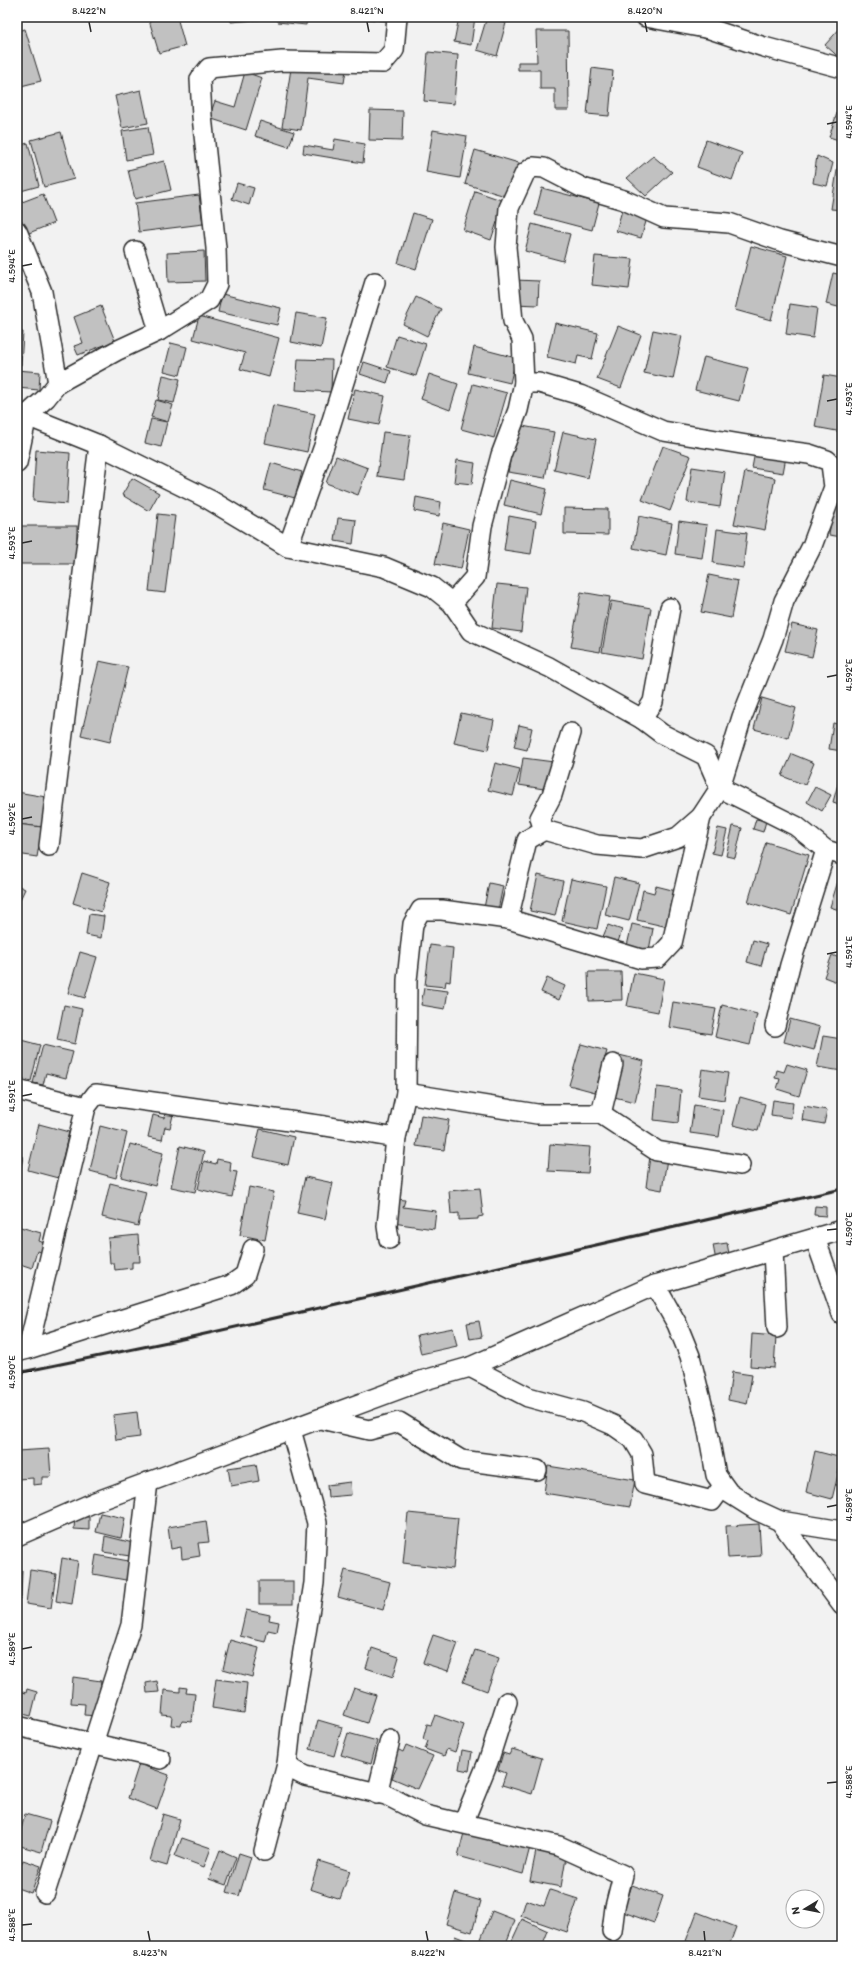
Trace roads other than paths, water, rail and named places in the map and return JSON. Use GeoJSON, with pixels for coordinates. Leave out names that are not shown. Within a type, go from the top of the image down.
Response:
{"type":"FeatureCollection","features":[{"type":"Feature","properties":{"kind":"street"},"geometry":{"type":"LineString","coordinates":[[22,413],[46,398],[58,383],[116,351],[159,330],[209,300],[217,284],[216,248],[202,116],[200,79],[209,68],[230,64],[282,61],[383,63],[394,50],[397,17]]}},
{"type":"Feature","properties":{"kind":"street"},"geometry":{"type":"LineString","coordinates":[[646,17],[710,29],[764,47],[842,68]]}},
{"type":"Feature","properties":{"kind":"street"},"geometry":{"type":"LineString","coordinates":[[452,603],[476,577],[482,526],[501,455],[518,410],[524,383],[522,339],[513,321],[506,247],[509,208],[525,173],[533,167],[544,168],[583,188],[624,200],[664,218],[729,223],[780,241],[842,257]]}},
{"type":"Feature","properties":{"kind":"street"},"geometry":{"type":"LineString","coordinates":[[17,231],[42,292],[58,383]]}},
{"type":"Feature","properties":{"kind":"street"},"geometry":{"type":"LineString","coordinates":[[135,251],[159,330]]}},
{"type":"Feature","properties":{"kind":"street"},"geometry":{"type":"LineString","coordinates":[[288,547],[324,446],[375,282]]}},
{"type":"Feature","properties":{"kind":"street"},"geometry":{"type":"LineString","coordinates":[[508,919],[527,840],[544,830],[598,845],[642,849],[678,837],[701,817],[720,788],[742,717],[773,639],[784,601],[812,546],[834,487],[831,464],[827,460],[809,454],[765,448],[663,430],[580,395],[539,383],[524,383]]}},
{"type":"Feature","properties":{"kind":"street"},"geometry":{"type":"LineString","coordinates":[[22,413],[99,445],[210,500],[288,547],[384,567],[432,587],[452,603],[471,631],[549,667],[642,719],[662,734],[706,756],[720,788],[796,826],[834,853],[790,965],[776,1026]]}},
{"type":"Feature","properties":{"kind":"street"},"geometry":{"type":"LineString","coordinates":[[17,463],[22,413]]}},
{"type":"Feature","properties":{"kind":"street"},"geometry":{"type":"LineString","coordinates":[[49,846],[99,445]]}},
{"type":"Feature","properties":{"kind":"street"},"geometry":{"type":"LineString","coordinates":[[642,719],[653,702],[670,608]]}},
{"type":"Feature","properties":{"kind":"street"},"geometry":{"type":"LineString","coordinates":[[544,830],[540,818],[552,794],[571,733]]}},
{"type":"Feature","properties":{"kind":"street"},"geometry":{"type":"LineString","coordinates":[[389,1240],[387,1226],[396,1138],[406,1093],[407,980],[413,924],[421,910],[442,910],[508,919],[642,959],[658,958],[672,943],[701,817]]}},
{"type":"Feature","properties":{"kind":"street"},"geometry":{"type":"LineString","coordinates":[[601,1114],[613,1064]]}},
{"type":"Feature","properties":{"kind":"street"},"geometry":{"type":"LineString","coordinates":[[17,1090],[86,1107]]}},
{"type":"Feature","properties":{"kind":"street"},"geometry":{"type":"LineString","coordinates":[[406,1093],[537,1114],[601,1114],[657,1151],[740,1165]]}},
{"type":"Feature","properties":{"kind":"street"},"geometry":{"type":"LineString","coordinates":[[22,1351],[86,1107],[96,1094],[325,1126],[396,1138]]}},
{"type":"Feature","properties":{"kind":"street"},"geometry":{"type":"LineString","coordinates":[[17,1536],[95,1502],[148,1482],[421,1381],[470,1367],[655,1285],[842,1230]]}},
{"type":"Feature","properties":{"kind":"street"},"geometry":{"type":"LineString","coordinates":[[815,1238],[842,1314]]}},
{"type":"Feature","properties":{"kind":"street"},"geometry":{"type":"LineString","coordinates":[[22,1351],[232,1285],[245,1275],[253,1250]]}},
{"type":"Feature","properties":{"kind":"street"},"geometry":{"type":"LineString","coordinates":[[773,1251],[777,1328]]}},
{"type":"Feature","properties":{"kind":"street"},"geometry":{"type":"LineString","coordinates":[[655,1285],[677,1324],[690,1356],[706,1420],[716,1475],[723,1486],[729,1493],[756,1510],[780,1521],[842,1531]]}},
{"type":"Feature","properties":{"kind":"street"},"geometry":{"type":"LineString","coordinates":[[470,1367],[528,1397],[583,1412],[613,1425],[633,1439],[642,1454],[645,1484],[712,1501],[723,1486]]}},
{"type":"Feature","properties":{"kind":"street"},"geometry":{"type":"LineString","coordinates":[[321,1419],[369,1430],[399,1422],[460,1460],[537,1470]]}},
{"type":"Feature","properties":{"kind":"street"},"geometry":{"type":"LineString","coordinates":[[264,1851],[287,1764],[292,1718],[314,1583],[317,1523],[291,1430]]}},
{"type":"Feature","properties":{"kind":"street"},"geometry":{"type":"LineString","coordinates":[[45,1893],[131,1625],[148,1482]]}},
{"type":"Feature","properties":{"kind":"street"},"geometry":{"type":"LineString","coordinates":[[780,1521],[842,1605]]}},
{"type":"Feature","properties":{"kind":"street"},"geometry":{"type":"LineString","coordinates":[[463,1823],[488,1762],[507,1702]]}},
{"type":"Feature","properties":{"kind":"street"},"geometry":{"type":"LineString","coordinates":[[17,1726],[93,1742],[161,1759]]}},
{"type":"Feature","properties":{"kind":"street"},"geometry":{"type":"LineString","coordinates":[[377,1794],[390,1740]]}},
{"type":"Feature","properties":{"kind":"street"},"geometry":{"type":"LineString","coordinates":[[287,1764],[293,1770],[305,1776],[386,1796],[426,1815],[559,1846],[624,1875],[615,1907],[612,1931]]}},
{"type":"Feature","properties":{"kind":"railway"},"geometry":{"type":"LineString","coordinates":[[17,1373],[187,1338],[842,1189]]}}]}
